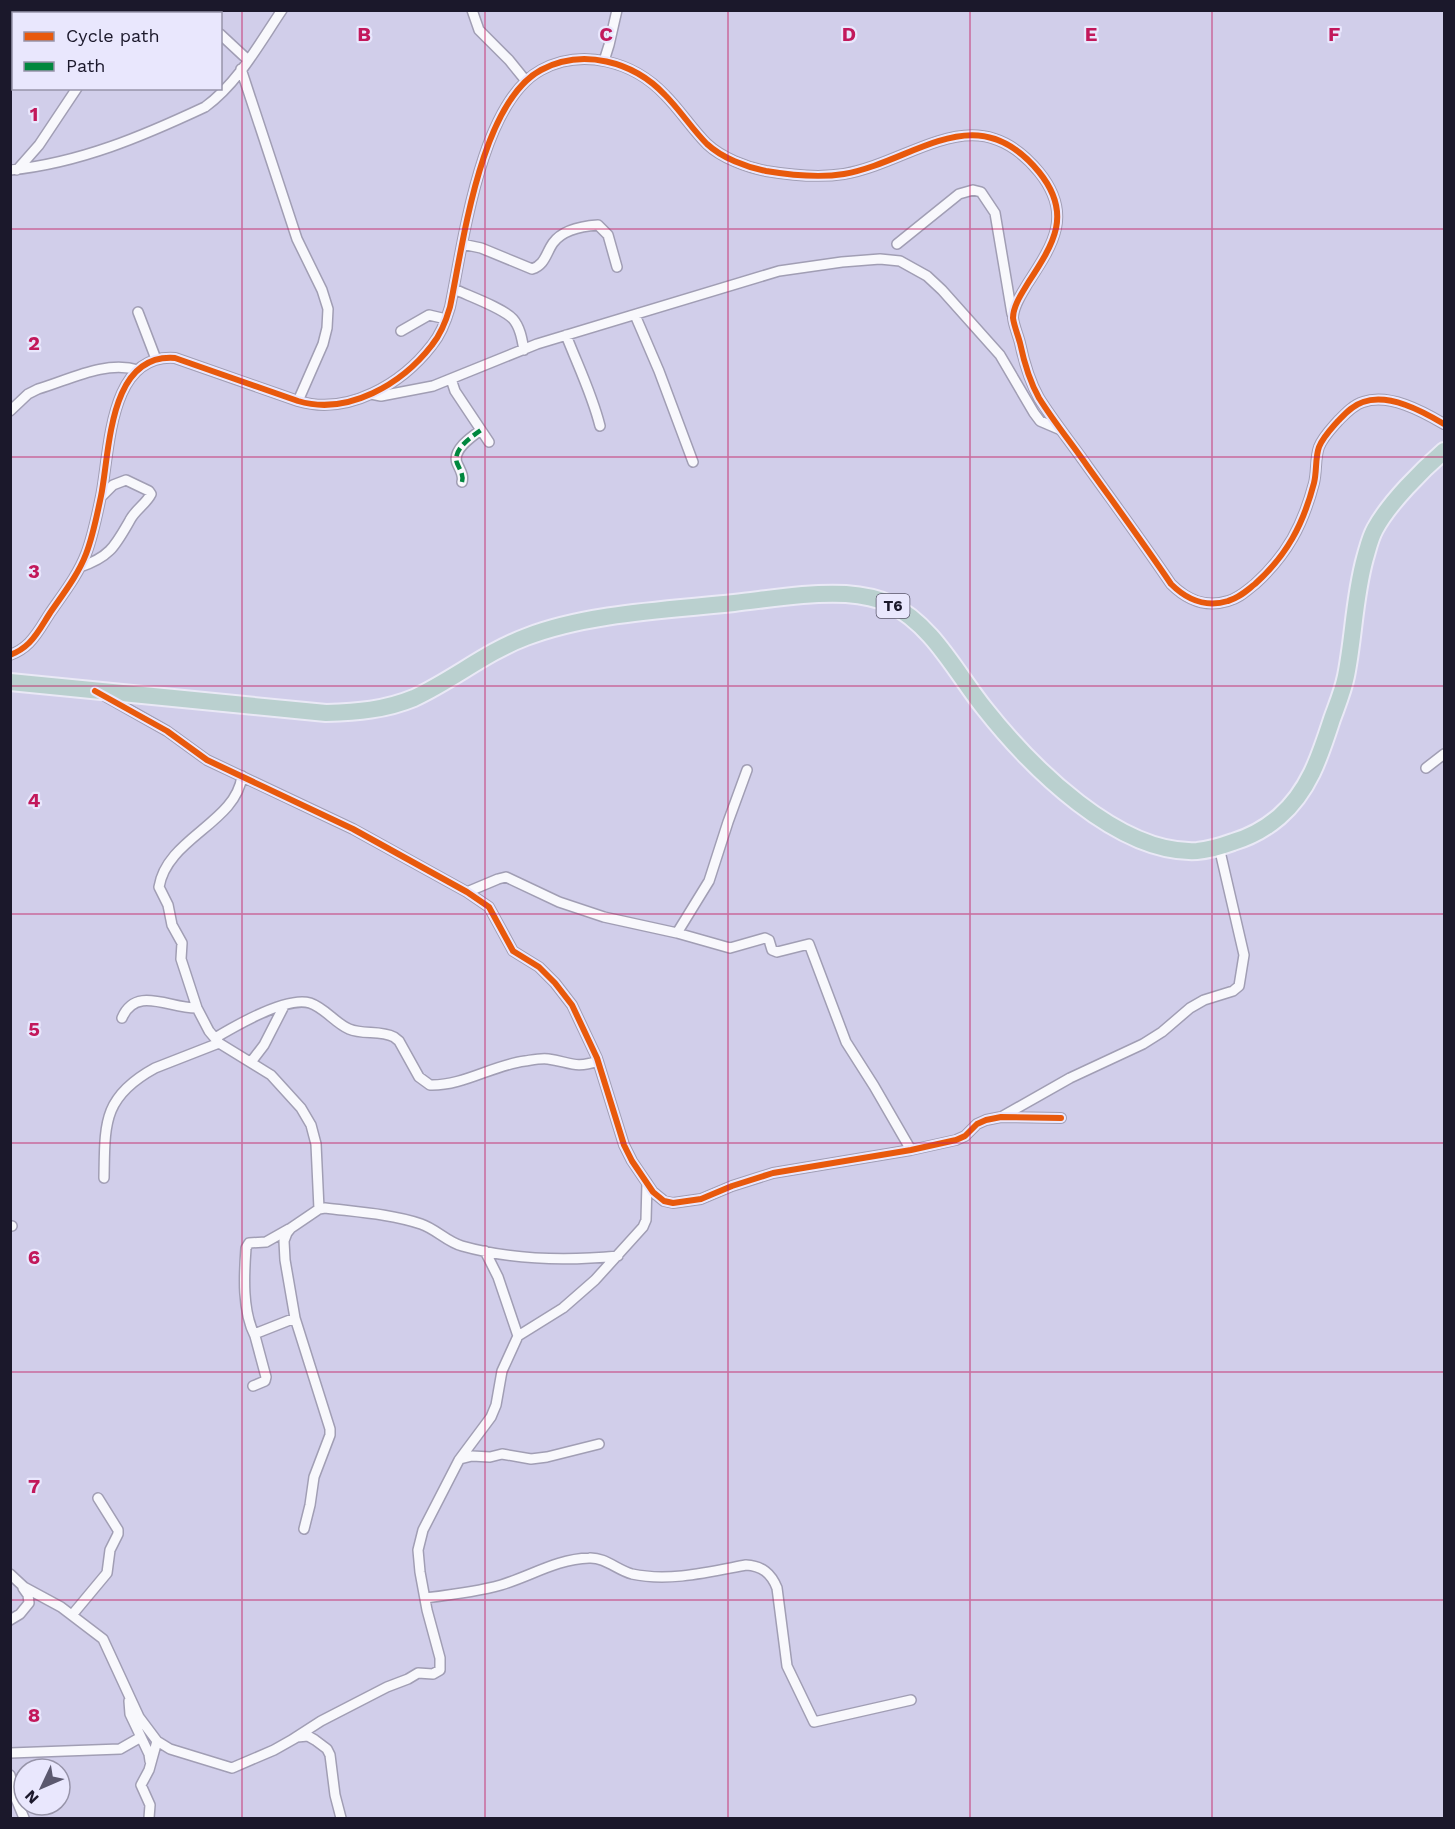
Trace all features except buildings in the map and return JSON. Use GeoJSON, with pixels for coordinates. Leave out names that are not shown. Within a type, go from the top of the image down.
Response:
{"type":"FeatureCollection","features":[{"type":"Feature","properties":{"kind":"highway","name":"T6"},"geometry":{"type":"LineString","coordinates":[[10,682],[326,712],[372,711],[411,699],[501,648],[528,636],[557,628],[603,618],[656,611],[806,596],[843,594],[865,596],[890,604],[914,621],[933,639],[984,709],[1015,744],[1052,781],[1091,812],[1118,830],[1146,843],[1169,849],[1196,851],[1219,847],[1259,831],[1279,817],[1311,778],[1346,678],[1360,575],[1374,531],[1401,495],[1444,451]]}},
{"type":"Feature","properties":{"kind":"street"},"geometry":{"type":"LineString","coordinates":[[14,170],[54,163],[120,145],[205,107],[217,98],[241,69],[282,10]]}},
{"type":"Feature","properties":{"kind":"street"},"geometry":{"type":"LineString","coordinates":[[472,10],[479,30],[526,81]]}},
{"type":"Feature","properties":{"kind":"street"},"geometry":{"type":"LineString","coordinates":[[604,61],[617,10]]}},
{"type":"Feature","properties":{"kind":"street"},"geometry":{"type":"LineString","coordinates":[[222,36],[248,60]]}},
{"type":"Feature","properties":{"kind":"street"},"geometry":{"type":"LineString","coordinates":[[10,655],[21,651],[31,641],[80,567],[86,554],[101,496],[114,415],[125,387],[138,370],[156,359],[175,358],[298,401],[328,406],[344,404],[371,394],[404,373],[433,345],[446,320],[472,199],[490,140],[507,104],[526,81],[538,72],[561,62],[579,58],[604,61],[634,72],[652,82],[708,145],[726,157],[766,171],[818,175],[843,174],[940,141],[973,134],[986,135],[1007,143],[1029,160],[1050,186],[1059,212],[1059,223],[1054,237],[1045,257],[1019,297],[1013,316]]}},
{"type":"Feature","properties":{"kind":"street"},"geometry":{"type":"LineString","coordinates":[[241,69],[297,239],[322,290],[327,309],[327,328],[323,344],[298,401]]}},
{"type":"Feature","properties":{"kind":"street"},"geometry":{"type":"LineString","coordinates":[[14,170],[39,145],[76,90]]}},
{"type":"Feature","properties":{"kind":"street"},"geometry":{"type":"LineString","coordinates":[[897,244],[959,194],[974,190],[981,192],[995,213],[1007,292],[1025,364],[1038,396],[1171,584],[1191,600],[1207,604],[1236,599],[1277,563],[1305,513],[1314,481],[1318,448],[1322,440],[1345,414],[1361,402],[1377,399],[1411,407],[1444,424]]}},
{"type":"Feature","properties":{"kind":"street"},"geometry":{"type":"LineString","coordinates":[[462,244],[491,251],[532,269],[542,264],[552,244],[563,234],[586,226],[598,225],[608,235],[617,267]]}},
{"type":"Feature","properties":{"kind":"street"},"geometry":{"type":"LineString","coordinates":[[371,394],[381,396],[419,389],[567,335],[779,271],[880,259],[900,261],[927,276],[942,290],[1000,355],[1040,421],[1061,430]]}},
{"type":"Feature","properties":{"kind":"street"},"geometry":{"type":"LineString","coordinates":[[454,289],[513,319],[521,335],[524,350]]}},
{"type":"Feature","properties":{"kind":"street"},"geometry":{"type":"LineString","coordinates":[[138,312],[156,359]]}},
{"type":"Feature","properties":{"kind":"street"},"geometry":{"type":"LineString","coordinates":[[401,331],[429,315],[446,320]]}},
{"type":"Feature","properties":{"kind":"street"},"geometry":{"type":"LineString","coordinates":[[635,315],[693,462]]}},
{"type":"Feature","properties":{"kind":"street"},"geometry":{"type":"LineString","coordinates":[[567,335],[580,372],[588,385],[600,426]]}},
{"type":"Feature","properties":{"kind":"street"},"geometry":{"type":"LineString","coordinates":[[10,411],[28,394],[38,389],[107,367],[119,366],[138,370]]}},
{"type":"Feature","properties":{"kind":"street"},"geometry":{"type":"LineString","coordinates":[[451,379],[455,391],[489,442]]}},
{"type":"Feature","properties":{"kind":"street"},"geometry":{"type":"LineString","coordinates":[[462,482],[456,453],[468,438],[481,430]]}},
{"type":"Feature","properties":{"kind":"street"},"geometry":{"type":"LineString","coordinates":[[80,567],[96,561],[112,550],[130,519],[151,494],[126,480],[113,485],[101,496]]}},
{"type":"Feature","properties":{"kind":"street"},"geometry":{"type":"LineString","coordinates":[[95,691],[161,727],[207,760],[353,829],[467,892],[489,907],[513,951],[539,968],[555,983],[572,1005],[598,1061],[624,1145],[632,1161],[659,1199],[673,1203],[701,1199],[773,1173],[911,1150],[956,1140],[964,1136],[976,1124],[986,1120],[1001,1117],[1061,1118]]}},
{"type":"Feature","properties":{"kind":"street"},"geometry":{"type":"LineString","coordinates":[[1426,768],[1444,754]]}},
{"type":"Feature","properties":{"kind":"street"},"geometry":{"type":"LineString","coordinates":[[677,933],[709,881],[747,770]]}},
{"type":"Feature","properties":{"kind":"street"},"geometry":{"type":"LineString","coordinates":[[242,776],[240,788],[219,815],[180,849],[167,866],[160,882],[160,891],[168,905],[172,925],[182,943],[181,959],[198,1008],[217,1041],[265,1070],[301,1108],[311,1125],[316,1144],[319,1209]]}},
{"type":"Feature","properties":{"kind":"street"},"geometry":{"type":"LineString","coordinates":[[1001,1117],[1070,1078],[1143,1044],[1204,1000],[1233,991],[1239,986],[1244,955],[1219,847]]}},
{"type":"Feature","properties":{"kind":"street"},"geometry":{"type":"LineString","coordinates":[[467,892],[506,878],[559,903],[730,948],[765,938],[769,940],[772,950],[777,952],[807,944],[810,946],[846,1042],[911,1150]]}},
{"type":"Feature","properties":{"kind":"street"},"geometry":{"type":"LineString","coordinates":[[122,1018],[129,1006],[144,1000],[176,1007],[198,1008]]}},
{"type":"Feature","properties":{"kind":"street"},"geometry":{"type":"LineString","coordinates":[[104,1178],[105,1138],[110,1109],[119,1095],[155,1068],[217,1041],[258,1014],[284,1006],[301,1002],[310,1003],[347,1029],[394,1037],[399,1041],[419,1077],[430,1084],[464,1080],[502,1065],[523,1061],[546,1059],[578,1066],[598,1061]]}},
{"type":"Feature","properties":{"kind":"street"},"geometry":{"type":"LineString","coordinates":[[251,1062],[264,1045],[284,1006]]}},
{"type":"Feature","properties":{"kind":"street"},"geometry":{"type":"LineString","coordinates":[[20,1584],[49,1599],[103,1639],[140,1717],[157,1741],[170,1749],[232,1768],[274,1750],[321,1721],[387,1687],[418,1673],[438,1672],[440,1658],[424,1598],[418,1550],[419,1540],[460,1459],[491,1417],[496,1405],[502,1371],[518,1336],[563,1308],[595,1280],[645,1224],[647,1183]]}},
{"type":"Feature","properties":{"kind":"street"},"geometry":{"type":"LineString","coordinates":[[253,1386],[265,1381],[266,1377],[255,1336],[248,1320],[244,1288],[246,1248],[249,1244],[266,1242],[319,1209],[326,1208],[405,1219],[433,1229],[460,1246],[485,1251],[576,1260],[618,1256]]}},
{"type":"Feature","properties":{"kind":"street"},"geometry":{"type":"LineString","coordinates":[[291,1228],[286,1233],[285,1250],[295,1318],[325,1408],[330,1431],[314,1477],[304,1529]]}},
{"type":"Feature","properties":{"kind":"street"},"geometry":{"type":"LineString","coordinates":[[485,1251],[498,1278],[518,1336]]}},
{"type":"Feature","properties":{"kind":"street"},"geometry":{"type":"LineString","coordinates":[[255,1336],[259,1331],[295,1318]]}},
{"type":"Feature","properties":{"kind":"street"},"geometry":{"type":"LineString","coordinates":[[460,1459],[502,1454],[531,1459],[599,1444]]}},
{"type":"Feature","properties":{"kind":"street"},"geometry":{"type":"LineString","coordinates":[[72,1615],[106,1573],[110,1550],[118,1534],[118,1530],[98,1498]]}},
{"type":"Feature","properties":{"kind":"street"},"geometry":{"type":"LineString","coordinates":[[424,1598],[468,1593],[502,1584],[544,1567],[586,1558],[601,1560],[624,1571],[640,1575],[676,1576],[746,1565],[756,1566],[773,1578],[777,1588],[787,1666],[813,1722],[910,1700]]}},
{"type":"Feature","properties":{"kind":"street"},"geometry":{"type":"LineString","coordinates":[[10,1574],[28,1595],[29,1603],[20,1614],[10,1620]]}},
{"type":"Feature","properties":{"kind":"street"},"geometry":{"type":"LineString","coordinates":[[129,1695],[130,1714],[149,1754],[150,1767]]}},
{"type":"Feature","properties":{"kind":"street"},"geometry":{"type":"LineString","coordinates":[[291,1741],[297,1737],[308,1736],[327,1749],[341,1818]]}},
{"type":"Feature","properties":{"kind":"street"},"geometry":{"type":"LineString","coordinates":[[10,1753],[120,1749],[141,1737]]}},
{"type":"Feature","properties":{"kind":"street"},"geometry":{"type":"LineString","coordinates":[[149,1818],[150,1804],[141,1785],[150,1767],[157,1741]]}},
{"type":"Feature","properties":{"kind":"street"},"geometry":{"type":"LineString","coordinates":[[10,1774],[14,1794],[24,1818]]}},
{"type":"Feature","properties":{"kind":"marked path"},"geometry":{"type":"LineString","coordinates":[[462,482],[456,458],[457,453],[463,444],[481,430]]}},
{"type":"Feature","properties":{"kind":"cycle path"},"geometry":{"type":"LineString","coordinates":[[10,655],[23,648],[35,636],[83,562],[91,540],[101,496],[116,409],[125,388],[136,371],[153,361],[175,358],[298,401],[317,404],[336,404],[354,400],[390,384],[420,359],[441,332],[450,307],[468,213],[489,143],[503,112],[520,87],[541,70],[557,63],[573,60],[606,61],[638,74],[665,95],[713,149],[735,161],[766,171],[805,176],[844,174],[870,167],[945,139],[969,135],[992,138],[1015,149],[1039,172],[1049,187],[1055,201],[1057,215],[1052,241],[1013,313],[1030,379],[1051,416],[1171,584],[1183,594],[1197,601],[1212,604],[1232,600],[1255,584],[1276,562],[1299,526],[1305,512],[1314,483],[1319,447],[1327,433],[1353,407],[1363,402],[1384,400],[1416,409],[1444,424]]}},
{"type":"Feature","properties":{"kind":"cycle path"},"geometry":{"type":"LineString","coordinates":[[95,691],[167,731],[207,760],[353,829],[467,892],[489,907],[513,951],[539,967],[572,1005],[597,1058],[624,1145],[653,1192],[664,1201],[673,1203],[701,1199],[773,1173],[911,1150],[956,1140],[986,1120],[1001,1117],[1061,1118]]}}]}
